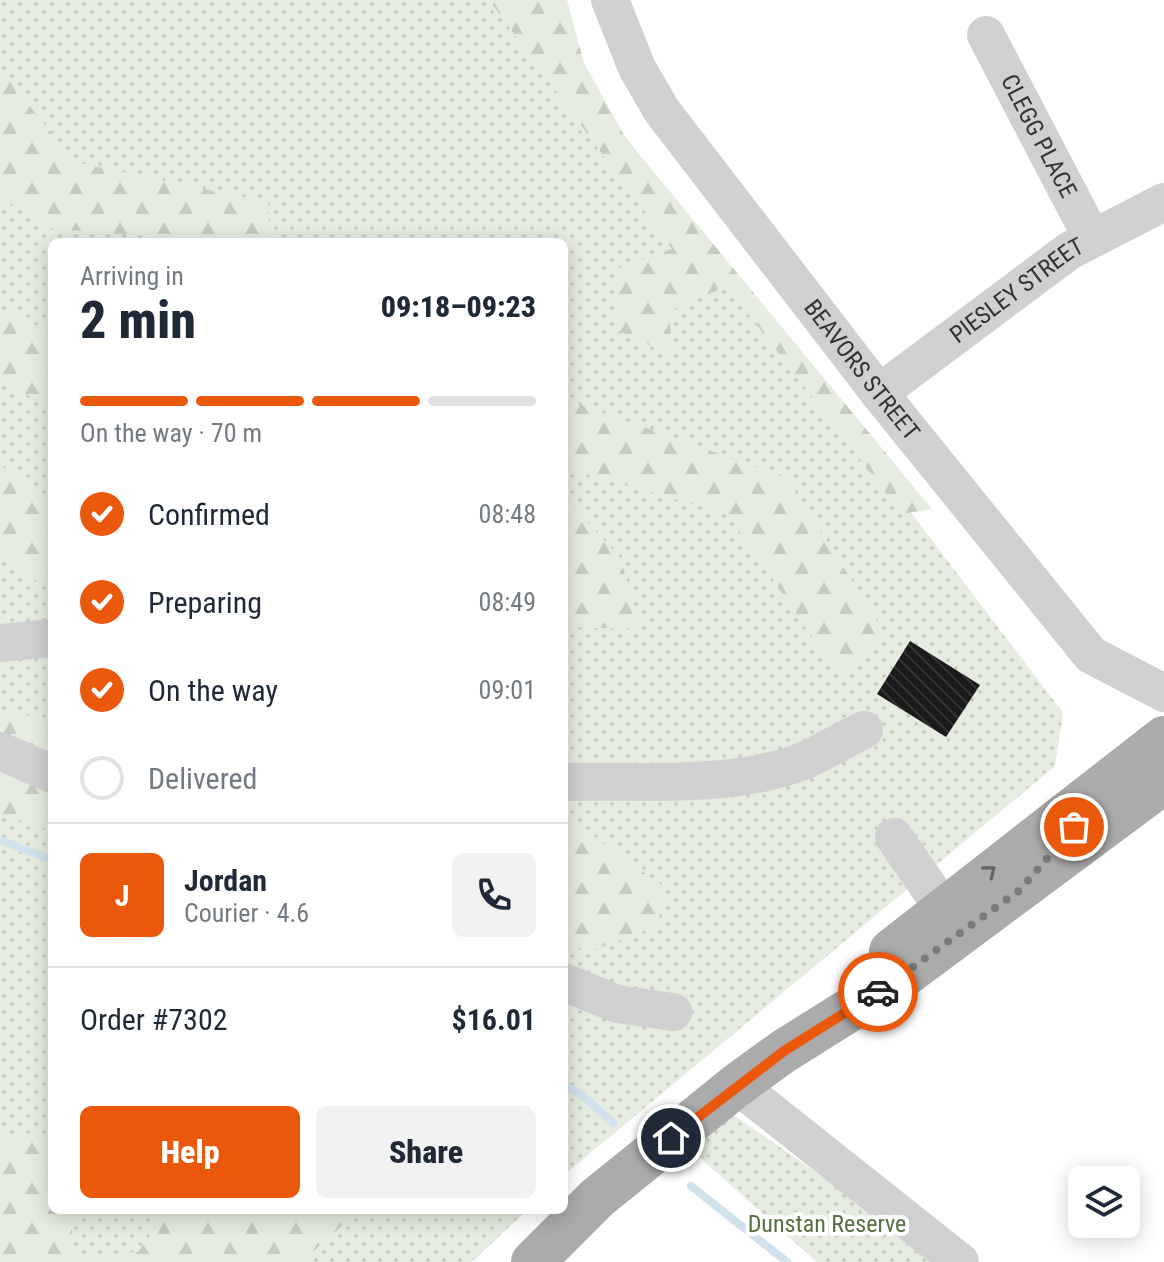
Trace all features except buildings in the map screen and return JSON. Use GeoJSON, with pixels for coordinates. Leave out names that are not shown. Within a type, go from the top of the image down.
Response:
{"type":"FeatureCollection","features":[{"type":"Feature","properties":{"kind":"main road"},"geometry":{"type":"LineString","coordinates":[[784,1051],[893,949],[1164,738]]}},
{"type":"Feature","properties":{"kind":"main road"},"geometry":{"type":"LineString","coordinates":[[1020,890],[1074,827],[1164,758]]}},
{"type":"Feature","properties":{"kind":"main road"},"geometry":{"type":"LineString","coordinates":[[533,1262],[597,1198],[737,1085],[784,1051],[899,979],[1164,782]]}},
{"type":"Feature","properties":{"kind":"street","name":"BEAVORS STREET"},"geometry":{"type":"LineString","coordinates":[[610,0],[637,68],[662,111],[879,393],[1091,655],[1164,693]]}},
{"type":"Feature","properties":{"kind":"street","name":"CLEGG PLACE"},"geometry":{"type":"LineString","coordinates":[[986,35],[1092,238]]}},
{"type":"Feature","properties":{"kind":"street","name":"PIESLEY STREET"},"geometry":{"type":"LineString","coordinates":[[879,393],[1024,283],[1092,238],[1164,202]]}},
{"type":"Feature","properties":{"kind":"street"},"geometry":{"type":"LineString","coordinates":[[0,643],[48,638]]}},
{"type":"Feature","properties":{"kind":"street"},"geometry":{"type":"LineString","coordinates":[[568,782],[701,779],[764,772],[800,763],[864,730]]}},
{"type":"Feature","properties":{"kind":"street"},"geometry":{"type":"LineString","coordinates":[[0,751],[48,772]]}},
{"type":"Feature","properties":{"kind":"street"},"geometry":{"type":"LineString","coordinates":[[894,837],[943,908]]}},
{"type":"Feature","properties":{"kind":"street"},"geometry":{"type":"LineString","coordinates":[[568,984],[617,1004],[673,1012]]}},
{"type":"Feature","properties":{"kind":"street"},"geometry":{"type":"LineString","coordinates":[[737,1085],[960,1262]]}},
{"type":"Feature","properties":{"kind":"green space"},"geometry":{"type":"Polygon","coordinates":[[[0,0],[522,0],[1063,713],[1055,766],[568,1172],[568,238],[48,238],[48,1214],[523,1214],[472,1262],[0,1262],[0,0]]]}},
{"type":"Feature","properties":{"kind":"green space"},"geometry":{"type":"Polygon","coordinates":[[[489,0],[567,0],[584,63],[625,137],[932,509],[902,514],[727,286],[670,311],[671,356],[614,328],[617,269],[672,249],[489,0]]]}},
{"type":"Feature","properties":{"kind":"green space"},"geometry":{"type":"Polygon","coordinates":[[[0,76],[10,81],[74,162],[268,202],[270,238],[168,238],[45,228],[0,195],[0,76]]]}},
{"type":"Feature","properties":{"kind":"green space"},"geometry":{"type":"Polygon","coordinates":[[[0,309],[48,330],[48,403],[0,383],[0,309]]]}},
{"type":"Feature","properties":{"kind":"green space"},"geometry":{"type":"Polygon","coordinates":[[[568,400],[787,478],[887,636],[843,682],[728,514],[568,469],[568,400]]]}},
{"type":"Feature","properties":{"kind":"green space"},"geometry":{"type":"Polygon","coordinates":[[[0,465],[48,497],[48,588],[0,556],[0,465]]]}},
{"type":"Feature","properties":{"kind":"green space"},"geometry":{"type":"Polygon","coordinates":[[[568,502],[620,557],[641,629],[568,627],[568,502]]]}},
{"type":"Feature","properties":{"kind":"green space"},"geometry":{"type":"Polygon","coordinates":[[[0,713],[48,718],[48,830],[38,824],[0,816],[0,713]]]}},
{"type":"Feature","properties":{"kind":"green space"},"geometry":{"type":"Polygon","coordinates":[[[568,817],[664,887],[658,926],[588,952],[568,942],[568,817]]]}},
{"type":"Feature","properties":{"kind":"green space","name":"Dunstan Reserve"},"geometry":{"type":"Polygon","coordinates":[[[729,1112],[843,1191],[930,1262],[817,1262],[688,1147],[729,1112]]]}},
{"type":"Feature","properties":{"kind":"green space"},"geometry":{"type":"Polygon","coordinates":[[[48,1136],[48,1214],[73,1214],[71,1257],[138,1252],[164,1214],[355,1214],[301,1262],[0,1262],[0,1138],[48,1136]]]}},
{"type":"Feature","properties":{"kind":"waterway"},"geometry":{"type":"LineString","coordinates":[[0,840],[48,858]]}},
{"type":"Feature","properties":{"kind":"waterway"},"geometry":{"type":"LineString","coordinates":[[568,1087],[582,1095],[613,1123]]}},
{"type":"Feature","properties":{"kind":"waterway"},"geometry":{"type":"LineString","coordinates":[[691,1186],[787,1262]]}},
{"type":"Feature","properties":{"kind":"way so far"},"geometry":{"type":"LineString","coordinates":[[878,992],[1020,890],[1074,827]]}},
{"type":"Feature","properties":{"kind":"route"},"geometry":{"type":"LineString","coordinates":[[671,1138],[784,1051],[878,992]]}}]}
